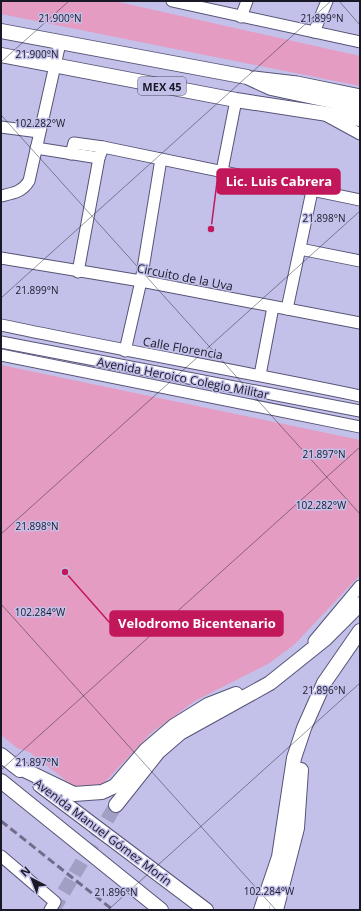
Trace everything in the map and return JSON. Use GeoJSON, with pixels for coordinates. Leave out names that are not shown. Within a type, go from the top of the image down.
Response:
{"type":"FeatureCollection","features":[{"type":"Feature","properties":{"kind":"main road","name":"MEX 45"},"geometry":{"type":"LineString","coordinates":[[1,31],[247,77],[271,88],[344,110],[360,119]]}},
{"type":"Feature","properties":{"kind":"main road","name":"MEX 45"},"geometry":{"type":"LineString","coordinates":[[1,55],[236,100],[323,114],[360,107]]}},
{"type":"Feature","properties":{"kind":"main road"},"geometry":{"type":"LineString","coordinates":[[116,805],[158,752],[180,733],[270,683],[325,639],[360,604]]}},
{"type":"Feature","properties":{"kind":"main road"},"geometry":{"type":"LineString","coordinates":[[261,910],[279,857],[294,758],[304,728],[324,683],[359,632]]}},
{"type":"Feature","properties":{"kind":"main road"},"geometry":{"type":"LineString","coordinates":[[14,765],[74,794],[102,792],[115,786],[146,750],[174,726],[208,705],[244,690],[257,690]]}},
{"type":"Feature","properties":{"kind":"main road"},"geometry":{"type":"LineString","coordinates":[[276,910],[297,828],[304,728]]}},
{"type":"Feature","properties":{"kind":"main road","name":"Avenida Manuel Gómez Morín"},"geometry":{"type":"LineString","coordinates":[[1,754],[206,910]]}},
{"type":"Feature","properties":{"kind":"main road","name":"Avenida Manuel Gómez Morín"},"geometry":{"type":"LineString","coordinates":[[1,781],[161,910]]}},
{"type":"Feature","properties":{"kind":"street"},"geometry":{"type":"LineString","coordinates":[[172,1],[202,4],[241,17],[360,42]]}},
{"type":"Feature","properties":{"kind":"street"},"geometry":{"type":"LineString","coordinates":[[241,17],[247,1]]}},
{"type":"Feature","properties":{"kind":"street"},"geometry":{"type":"LineString","coordinates":[[314,32],[327,1]]}},
{"type":"Feature","properties":{"kind":"street"},"geometry":{"type":"LineString","coordinates":[[1,196],[17,193],[25,188],[29,181],[60,43]]}},
{"type":"Feature","properties":{"kind":"street"},"geometry":{"type":"LineString","coordinates":[[247,77],[297,82],[360,95]]}},
{"type":"Feature","properties":{"kind":"street"},"geometry":{"type":"LineString","coordinates":[[222,171],[236,100]]}},
{"type":"Feature","properties":{"kind":"street"},"geometry":{"type":"LineString","coordinates":[[323,114],[360,134]]}},
{"type":"Feature","properties":{"kind":"street"},"geometry":{"type":"LineString","coordinates":[[1,127],[39,132]]}},
{"type":"Feature","properties":{"kind":"street"},"geometry":{"type":"LineString","coordinates":[[36,148],[71,154],[101,152],[161,159],[360,200]]}},
{"type":"Feature","properties":{"kind":"street"},"geometry":{"type":"LineString","coordinates":[[78,272],[101,152]]}},
{"type":"Feature","properties":{"kind":"street"},"geometry":{"type":"LineString","coordinates":[[125,351],[141,281],[161,159]]}},
{"type":"Feature","properties":{"kind":"street"},"geometry":{"type":"LineString","coordinates":[[287,309],[312,191]]}},
{"type":"Feature","properties":{"kind":"street"},"geometry":{"type":"LineString","coordinates":[[300,249],[360,261]]}},
{"type":"Feature","properties":{"kind":"street","name":"Circuito de la Uva"},"geometry":{"type":"LineString","coordinates":[[1,258],[78,272],[141,281],[360,323]]}},
{"type":"Feature","properties":{"kind":"street"},"geometry":{"type":"LineString","coordinates":[[260,375],[273,307]]}},
{"type":"Feature","properties":{"kind":"street","name":"Calle Florencia"},"geometry":{"type":"LineString","coordinates":[[1,325],[125,351],[260,375],[360,396]]}},
{"type":"Feature","properties":{"kind":"street","name":"Avenida Heroico Colegio Militar"},"geometry":{"type":"LineString","coordinates":[[1,342],[360,411]]}},
{"type":"Feature","properties":{"kind":"street","name":"Avenida Heroico Colegio Militar"},"geometry":{"type":"LineString","coordinates":[[1,355],[360,427]]}},
{"type":"Feature","properties":{"kind":"street"},"geometry":{"type":"LineString","coordinates":[[298,662],[360,586]]}},
{"type":"Feature","properties":{"kind":"street"},"geometry":{"type":"LineString","coordinates":[[1,856],[52,906]]}},
{"type":"Feature","properties":{"kind":"shaded area"},"geometry":{"type":"Polygon","coordinates":[[[1,1],[114,1],[360,56],[360,86],[1,14],[1,1]]]}},
{"type":"Feature","properties":{"kind":"shaded area"},"geometry":{"type":"Polygon","coordinates":[[[1,365],[360,440],[360,575],[294,645],[268,664],[195,701],[151,733],[102,785],[73,786],[29,752],[17,748],[1,735],[1,365]]]}},
{"type":"Feature","properties":{"kind":"tunnel"},"geometry":{"type":"LineString","coordinates":[[53,910],[116,805]]}},
{"type":"Feature","properties":{"kind":"railway"},"geometry":{"type":"LineString","coordinates":[[1,821],[113,910]]}},
{"type":"Feature","properties":{"kind":"place","name":"Lic. Luis Cabrera"},"geometry":{"type":"Point","coordinates":[211,229]}},
{"type":"Feature","properties":{"kind":"place","name":"Velodromo Bicentenario"},"geometry":{"type":"Point","coordinates":[65,572]}}]}
